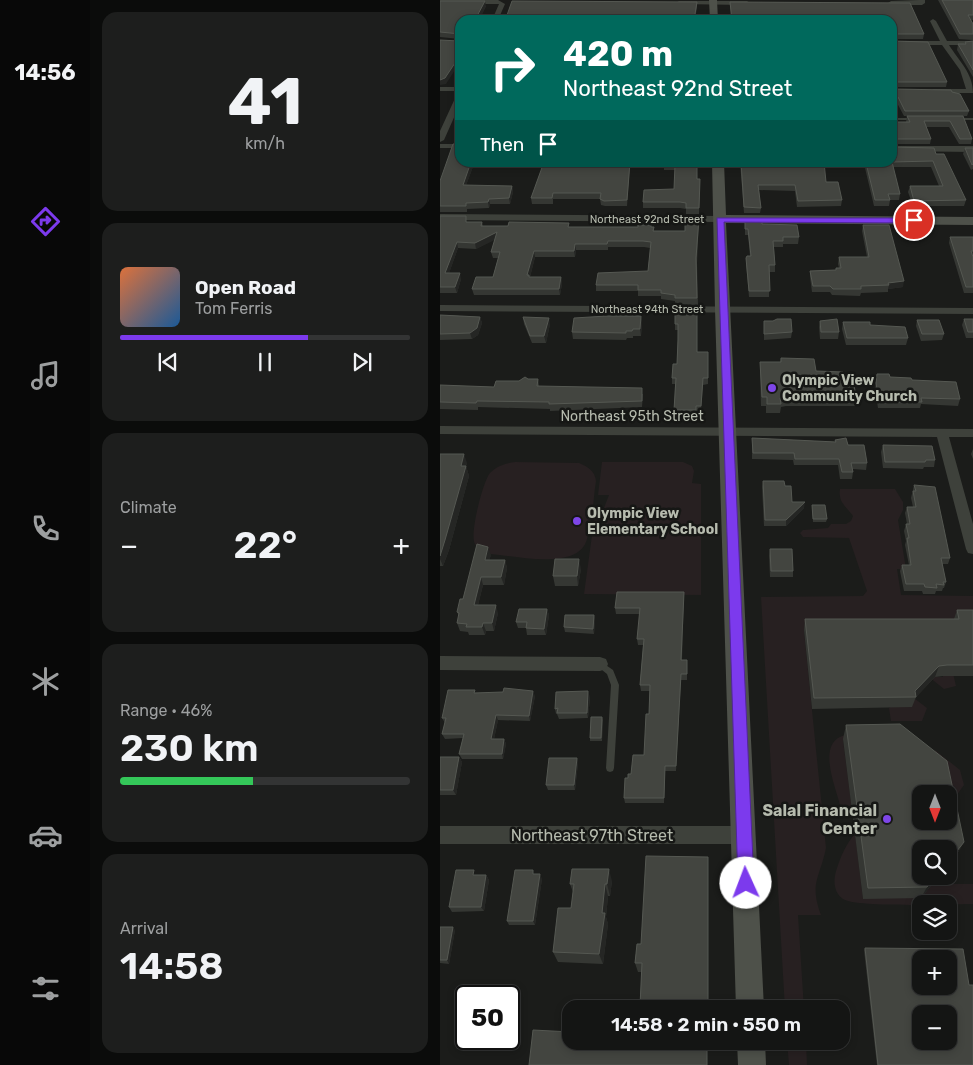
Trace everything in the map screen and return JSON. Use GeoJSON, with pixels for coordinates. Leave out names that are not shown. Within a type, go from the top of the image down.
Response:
{"type":"FeatureCollection","features":[{"type":"Feature","properties":{"kind":"main road"},"geometry":{"type":"LineString","coordinates":[[713,1],[714,15]]}},
{"type":"Feature","properties":{"kind":"main road"},"geometry":{"type":"LineString","coordinates":[[718,167],[722,309],[750,1000]]}},
{"type":"Feature","properties":{"kind":"main road","name":"Northeast 92nd Street"},"geometry":{"type":"LineString","coordinates":[[720,219],[973,221]]}},
{"type":"Feature","properties":{"kind":"main road"},"geometry":{"type":"LineString","coordinates":[[751,1050],[752,1065]]}},
{"type":"Feature","properties":{"kind":"street"},"geometry":{"type":"LineString","coordinates":[[675,3],[713,1],[758,3]]}},
{"type":"Feature","properties":{"kind":"street"},"geometry":{"type":"LineString","coordinates":[[882,4],[922,1]]}},
{"type":"Feature","properties":{"kind":"street"},"geometry":{"type":"LineString","coordinates":[[440,2],[504,2],[498,15]]}},
{"type":"Feature","properties":{"kind":"street"},"geometry":{"type":"LineString","coordinates":[[922,91],[972,91],[964,70],[944,43],[932,21]]}},
{"type":"Feature","properties":{"kind":"street"},"geometry":{"type":"LineString","coordinates":[[897,43],[973,43]]}},
{"type":"Feature","properties":{"kind":"street"},"geometry":{"type":"LineString","coordinates":[[440,89],[455,90]]}},
{"type":"Feature","properties":{"kind":"street"},"geometry":{"type":"LineString","coordinates":[[455,105],[441,144],[455,145]]}},
{"type":"Feature","properties":{"kind":"street"},"geometry":{"type":"LineString","coordinates":[[897,148],[973,149]]}},
{"type":"Feature","properties":{"kind":"street","name":"Northeast 92nd Street"},"geometry":{"type":"LineString","coordinates":[[440,217],[720,219]]}},
{"type":"Feature","properties":{"kind":"street","name":"Northeast 94th Street"},"geometry":{"type":"LineString","coordinates":[[440,308],[973,311]]}},
{"type":"Feature","properties":{"kind":"street","name":"Northeast 95th Street"},"geometry":{"type":"LineString","coordinates":[[440,430],[973,433]]}},
{"type":"Feature","properties":{"kind":"street"},"geometry":{"type":"LineString","coordinates":[[942,433],[973,549]]}},
{"type":"Feature","properties":{"kind":"street"},"geometry":{"type":"LineString","coordinates":[[440,663],[600,664]]}},
{"type":"Feature","properties":{"kind":"street","name":"Northeast 97th Street"},"geometry":{"type":"LineString","coordinates":[[440,835],[744,835]]}},
{"type":"Feature","properties":{"kind":"lane"},"geometry":{"type":"LineString","coordinates":[[897,119],[919,119]]}},
{"type":"Feature","properties":{"kind":"lane"},"geometry":{"type":"LineString","coordinates":[[946,119],[973,119]]}},
{"type":"Feature","properties":{"kind":"lane"},"geometry":{"type":"LineString","coordinates":[[600,664],[610,672],[615,685],[610,768]]}},
{"type":"Feature","properties":{"kind":"shaded area"},"geometry":{"type":"Polygon","coordinates":[[[515,462],[579,463],[593,472],[596,481],[592,518],[587,539],[582,549],[572,555],[559,558],[530,559],[491,554],[476,546],[474,539],[475,520],[487,478],[490,473],[499,467],[515,462]]]}},
{"type":"Feature","properties":{"kind":"shaded area"},"geometry":{"type":"Polygon","coordinates":[[[602,462],[683,462],[692,466],[694,471],[692,483],[701,484],[701,595],[584,594],[595,513],[602,513],[609,495],[598,495],[602,462]]]}},
{"type":"Feature","properties":{"kind":"shaded area"},"geometry":{"type":"Polygon","coordinates":[[[840,489],[895,489],[903,502],[903,510],[898,520],[906,569],[897,569],[901,595],[973,596],[973,619],[943,630],[956,686],[944,689],[929,677],[943,677],[933,630],[804,631],[826,848],[816,888],[821,915],[798,915],[803,1000],[784,1000],[761,597],[863,596],[867,591],[849,538],[803,537],[800,533],[803,530],[828,528],[831,524],[846,524],[851,521],[853,516],[841,501],[840,489]]]}},
{"type":"Feature","properties":{"kind":"shaded area"},"geometry":{"type":"Polygon","coordinates":[[[910,695],[927,708],[922,721],[891,721],[889,708],[910,695]]]}},
{"type":"Feature","properties":{"kind":"shaded area"},"geometry":{"type":"Polygon","coordinates":[[[845,735],[864,735],[865,739],[843,740],[852,810],[841,810],[830,768],[829,757],[831,747],[836,740],[845,735]]]}},
{"type":"Feature","properties":{"kind":"shaded area"},"geometry":{"type":"Polygon","coordinates":[[[935,750],[960,770],[964,785],[958,793],[958,785],[944,785],[940,775],[935,750]]]}},
{"type":"Feature","properties":{"kind":"shaded area"},"geometry":{"type":"Polygon","coordinates":[[[855,834],[863,899],[912,884],[973,884],[973,904],[957,904],[957,895],[912,895],[912,905],[866,904],[843,899],[837,893],[835,876],[844,850],[855,834]]]}},
{"type":"Feature","properties":{"kind":"shaded area"},"geometry":{"type":"Polygon","coordinates":[[[788,1050],[806,1050],[807,1065],[789,1065],[788,1050]]]}},
{"type":"Feature","properties":{"kind":"building"},"geometry":{"type":"Polygon","coordinates":[[[942,0],[973,0],[973,15],[968,15],[973,24],[973,34],[960,34],[942,0]]]}},
{"type":"Feature","properties":{"kind":"building"},"geometry":{"type":"Polygon","coordinates":[[[440,1],[485,1],[478,15],[455,15],[455,34],[440,32],[440,1]]]}},
{"type":"Feature","properties":{"kind":"building"},"geometry":{"type":"Polygon","coordinates":[[[512,1],[697,2],[695,14],[507,15],[512,1]]]}},
{"type":"Feature","properties":{"kind":"building"},"geometry":{"type":"Polygon","coordinates":[[[730,2],[910,3],[924,34],[897,34],[897,15],[731,15],[730,2]]]}},
{"type":"Feature","properties":{"kind":"building"},"geometry":{"type":"Polygon","coordinates":[[[440,40],[455,41],[455,63],[445,78],[440,80],[440,40]]]}},
{"type":"Feature","properties":{"kind":"building"},"geometry":{"type":"Polygon","coordinates":[[[897,41],[928,42],[947,82],[897,82],[897,41]]]}},
{"type":"Feature","properties":{"kind":"building"},"geometry":{"type":"Polygon","coordinates":[[[973,41],[973,70],[958,44],[966,44],[965,42],[973,41]]]}},
{"type":"Feature","properties":{"kind":"building"},"geometry":{"type":"Polygon","coordinates":[[[897,89],[951,90],[960,94],[969,111],[905,111],[898,97],[897,89]]]}},
{"type":"Feature","properties":{"kind":"building"},"geometry":{"type":"Polygon","coordinates":[[[907,116],[963,116],[972,139],[960,139],[950,121],[924,121],[931,139],[897,139],[897,122],[910,122],[907,116]]]}},
{"type":"Feature","properties":{"kind":"building"},"geometry":{"type":"Polygon","coordinates":[[[453,144],[455,144],[455,167],[469,167],[463,185],[512,186],[509,198],[489,199],[488,202],[466,203],[466,206],[440,206],[440,181],[453,144]]]}},
{"type":"Feature","properties":{"kind":"building"},"geometry":{"type":"Polygon","coordinates":[[[897,147],[934,148],[936,154],[944,154],[966,200],[914,201],[910,186],[943,186],[933,161],[897,162],[897,147]]]}},
{"type":"Feature","properties":{"kind":"building"},"geometry":{"type":"Polygon","coordinates":[[[965,148],[973,148],[972,165],[965,148]]]}},
{"type":"Feature","properties":{"kind":"building"},"geometry":{"type":"Polygon","coordinates":[[[542,167],[630,167],[627,200],[604,201],[600,199],[601,193],[553,193],[552,198],[531,198],[542,167]]]}},
{"type":"Feature","properties":{"kind":"building"},"geometry":{"type":"Polygon","coordinates":[[[675,167],[697,167],[697,179],[700,179],[699,208],[686,208],[686,203],[680,202],[643,202],[644,190],[674,189],[675,167]]]}},
{"type":"Feature","properties":{"kind":"building"},"geometry":{"type":"Polygon","coordinates":[[[741,167],[824,167],[826,182],[838,182],[842,200],[798,201],[795,185],[758,185],[761,208],[744,207],[741,167]]]}},
{"type":"Feature","properties":{"kind":"building"},"geometry":{"type":"Polygon","coordinates":[[[867,167],[893,167],[900,194],[888,194],[890,200],[875,200],[867,167]]]}},
{"type":"Feature","properties":{"kind":"building"},"geometry":{"type":"Polygon","coordinates":[[[440,216],[466,216],[466,222],[482,222],[481,226],[508,226],[509,222],[569,223],[568,227],[638,227],[638,225],[651,225],[651,227],[654,227],[653,231],[685,231],[685,218],[699,218],[696,258],[697,298],[675,298],[675,295],[661,293],[661,290],[638,290],[638,285],[596,285],[598,273],[648,271],[651,242],[643,241],[608,241],[607,244],[575,244],[574,251],[534,251],[527,275],[529,277],[561,277],[559,289],[472,289],[476,277],[493,277],[500,252],[491,252],[497,232],[475,243],[457,242],[445,273],[460,273],[455,287],[440,287],[440,216]]]}},
{"type":"Feature","properties":{"kind":"building"},"geometry":{"type":"Polygon","coordinates":[[[745,219],[762,219],[762,224],[797,225],[799,237],[783,237],[783,241],[773,241],[775,265],[769,265],[770,291],[749,291],[746,258],[751,256],[748,229],[745,229],[745,219]]]}},
{"type":"Feature","properties":{"kind":"building"},"geometry":{"type":"Polygon","coordinates":[[[863,225],[889,225],[904,281],[888,283],[889,285],[861,286],[861,289],[833,289],[830,286],[813,286],[810,271],[836,270],[836,268],[841,268],[839,257],[869,257],[863,225]]]}},
{"type":"Feature","properties":{"kind":"building"},"geometry":{"type":"Polygon","coordinates":[[[950,237],[973,237],[973,251],[971,251],[973,257],[973,287],[966,287],[950,237]]]}},
{"type":"Feature","properties":{"kind":"building"},"geometry":{"type":"Polygon","coordinates":[[[675,308],[697,308],[697,352],[708,352],[708,378],[703,378],[701,406],[696,406],[696,410],[674,410],[676,378],[672,378],[673,364],[677,364],[678,340],[675,308]]]}},
{"type":"Feature","properties":{"kind":"building"},"geometry":{"type":"Polygon","coordinates":[[[440,315],[480,317],[477,328],[470,333],[440,334],[440,315]]]}},
{"type":"Feature","properties":{"kind":"building"},"geometry":{"type":"Polygon","coordinates":[[[641,316],[640,329],[626,331],[626,333],[572,332],[574,318],[641,316]]]}},
{"type":"Feature","properties":{"kind":"building"},"geometry":{"type":"Polygon","coordinates":[[[523,317],[549,318],[544,336],[530,336],[523,317]]]}},
{"type":"Feature","properties":{"kind":"building"},"geometry":{"type":"Polygon","coordinates":[[[791,319],[792,332],[764,334],[764,321],[791,319]]]}},
{"type":"Feature","properties":{"kind":"building"},"geometry":{"type":"Polygon","coordinates":[[[837,319],[839,332],[821,332],[820,321],[837,319]]]}},
{"type":"Feature","properties":{"kind":"building"},"geometry":{"type":"Polygon","coordinates":[[[964,319],[973,319],[973,332],[968,332],[964,319]]]}},
{"type":"Feature","properties":{"kind":"building"},"geometry":{"type":"Polygon","coordinates":[[[917,320],[939,320],[944,334],[922,334],[917,320]]]}},
{"type":"Feature","properties":{"kind":"building"},"geometry":{"type":"Polygon","coordinates":[[[843,322],[870,322],[870,325],[905,327],[908,338],[847,338],[843,322]]]}},
{"type":"Feature","properties":{"kind":"building"},"geometry":{"type":"Polygon","coordinates":[[[781,358],[814,359],[816,371],[843,372],[844,377],[847,377],[848,385],[854,385],[856,397],[787,397],[780,398],[781,404],[767,404],[767,397],[762,397],[760,362],[781,362],[781,358]]]}},
{"type":"Feature","properties":{"kind":"building"},"geometry":{"type":"Polygon","coordinates":[[[877,374],[889,374],[890,377],[911,378],[912,380],[956,382],[960,399],[921,398],[922,402],[879,402],[876,383],[877,374]]]}},
{"type":"Feature","properties":{"kind":"building"},"geometry":{"type":"Polygon","coordinates":[[[525,377],[528,379],[538,379],[537,386],[642,388],[642,401],[549,404],[549,402],[440,402],[440,385],[494,387],[496,381],[519,381],[525,377]]]}},
{"type":"Feature","properties":{"kind":"building"},"geometry":{"type":"Polygon","coordinates":[[[752,438],[836,442],[835,440],[846,438],[848,445],[864,445],[867,463],[851,463],[853,472],[842,472],[839,459],[795,459],[794,453],[753,453],[752,438]]]}},
{"type":"Feature","properties":{"kind":"building"},"geometry":{"type":"Polygon","coordinates":[[[883,445],[932,446],[935,460],[926,460],[925,462],[885,462],[883,445]]]}},
{"type":"Feature","properties":{"kind":"building"},"geometry":{"type":"Polygon","coordinates":[[[440,454],[464,454],[461,466],[466,466],[440,556],[440,454]]]}},
{"type":"Feature","properties":{"kind":"building"},"geometry":{"type":"Polygon","coordinates":[[[763,481],[784,481],[785,486],[791,486],[792,502],[805,502],[786,520],[765,520],[763,481]]]}},
{"type":"Feature","properties":{"kind":"building"},"geometry":{"type":"Polygon","coordinates":[[[914,485],[935,487],[950,558],[941,558],[946,582],[943,582],[944,585],[936,584],[937,588],[925,587],[924,584],[906,584],[902,565],[911,565],[906,524],[910,524],[907,507],[916,507],[913,491],[916,491],[914,485]]]}},
{"type":"Feature","properties":{"kind":"building"},"geometry":{"type":"Polygon","coordinates":[[[812,505],[825,505],[827,519],[813,519],[812,505]]]}},
{"type":"Feature","properties":{"kind":"building"},"geometry":{"type":"Polygon","coordinates":[[[477,544],[488,547],[485,560],[505,560],[501,577],[481,577],[474,605],[496,605],[492,623],[483,623],[482,627],[466,627],[467,624],[457,623],[459,613],[457,612],[460,599],[463,599],[477,544]]]}},
{"type":"Feature","properties":{"kind":"building"},"geometry":{"type":"Polygon","coordinates":[[[770,549],[792,549],[793,571],[771,571],[770,549]]]}},
{"type":"Feature","properties":{"kind":"building"},"geometry":{"type":"Polygon","coordinates":[[[555,559],[579,559],[577,576],[553,576],[555,559]]]}},
{"type":"Feature","properties":{"kind":"building"},"geometry":{"type":"Polygon","coordinates":[[[617,592],[684,592],[681,660],[687,660],[687,674],[681,674],[676,766],[665,766],[664,798],[624,798],[625,778],[628,778],[628,774],[631,774],[633,755],[644,755],[646,714],[649,714],[650,685],[640,685],[644,639],[637,639],[640,608],[615,608],[617,592]]]}},
{"type":"Feature","properties":{"kind":"building"},"geometry":{"type":"Polygon","coordinates":[[[519,609],[547,609],[544,629],[526,628],[527,622],[516,622],[519,609]]]}},
{"type":"Feature","properties":{"kind":"building"},"geometry":{"type":"Polygon","coordinates":[[[957,610],[973,610],[973,665],[939,666],[915,691],[916,697],[814,698],[805,619],[959,619],[957,610]]]}},
{"type":"Feature","properties":{"kind":"building"},"geometry":{"type":"Polygon","coordinates":[[[565,615],[594,615],[593,629],[564,627],[565,615]]]}},
{"type":"Feature","properties":{"kind":"building"},"geometry":{"type":"Polygon","coordinates":[[[504,688],[533,691],[529,716],[496,715],[491,739],[504,739],[502,754],[459,754],[464,734],[442,734],[446,718],[442,718],[448,690],[475,690],[474,693],[503,692],[504,688]]]}},
{"type":"Feature","properties":{"kind":"building"},"geometry":{"type":"Polygon","coordinates":[[[588,691],[587,713],[557,713],[558,708],[555,709],[556,692],[588,691]]]}},
{"type":"Feature","properties":{"kind":"building"},"geometry":{"type":"Polygon","coordinates":[[[591,717],[602,717],[601,738],[590,738],[591,717]]]}},
{"type":"Feature","properties":{"kind":"building","name":"Salal Financial Center"},"geometry":{"type":"Polygon","coordinates":[[[900,724],[947,761],[952,785],[912,785],[912,830],[958,830],[958,813],[964,842],[957,851],[957,840],[912,840],[912,885],[929,885],[927,887],[868,888],[846,725],[900,724]]]}},
{"type":"Feature","properties":{"kind":"building"},"geometry":{"type":"Polygon","coordinates":[[[440,757],[459,757],[453,790],[440,790],[440,757]]]}},
{"type":"Feature","properties":{"kind":"building"},"geometry":{"type":"Polygon","coordinates":[[[549,758],[577,758],[574,785],[546,785],[549,758]]]}},
{"type":"Feature","properties":{"kind":"building"},"geometry":{"type":"Polygon","coordinates":[[[646,856],[708,857],[708,1000],[640,1000],[642,963],[635,963],[637,944],[641,944],[646,856]]]}},
{"type":"Feature","properties":{"kind":"building"},"geometry":{"type":"Polygon","coordinates":[[[572,869],[609,869],[607,884],[605,884],[602,913],[605,913],[599,954],[553,952],[558,908],[571,908],[574,884],[570,884],[572,869]]]}},
{"type":"Feature","properties":{"kind":"building"},"geometry":{"type":"Polygon","coordinates":[[[456,870],[474,870],[473,875],[486,875],[481,907],[449,907],[456,870]]]}},
{"type":"Feature","properties":{"kind":"building"},"geometry":{"type":"Polygon","coordinates":[[[515,870],[533,870],[533,874],[540,874],[533,921],[507,921],[515,870]]]}},
{"type":"Feature","properties":{"kind":"building"},"geometry":{"type":"Polygon","coordinates":[[[440,927],[453,927],[447,960],[440,960],[440,927]]]}},
{"type":"Feature","properties":{"kind":"building"},"geometry":{"type":"Polygon","coordinates":[[[865,948],[963,949],[969,985],[973,985],[973,1065],[878,1065],[865,948]]]}},
{"type":"Feature","properties":{"kind":"building"},"geometry":{"type":"Polygon","coordinates":[[[533,1030],[562,1032],[562,1050],[707,1050],[707,1065],[529,1065],[533,1030]]]}},
{"type":"Feature","properties":{"kind":"place","name":"Olympic View Community Church"},"geometry":{"type":"Point","coordinates":[772,388]}},
{"type":"Feature","properties":{"kind":"place","name":"Olympic View Elementary School"},"geometry":{"type":"Point","coordinates":[577,521]}},
{"type":"Feature","properties":{"kind":"place","name":"Salal Financial Center"},"geometry":{"type":"Point","coordinates":[887,819]}},
{"type":"Feature","properties":{"kind":"route"},"geometry":{"type":"LineString","coordinates":[[746,883],[722,309],[720,219],[914,220]]}}]}
